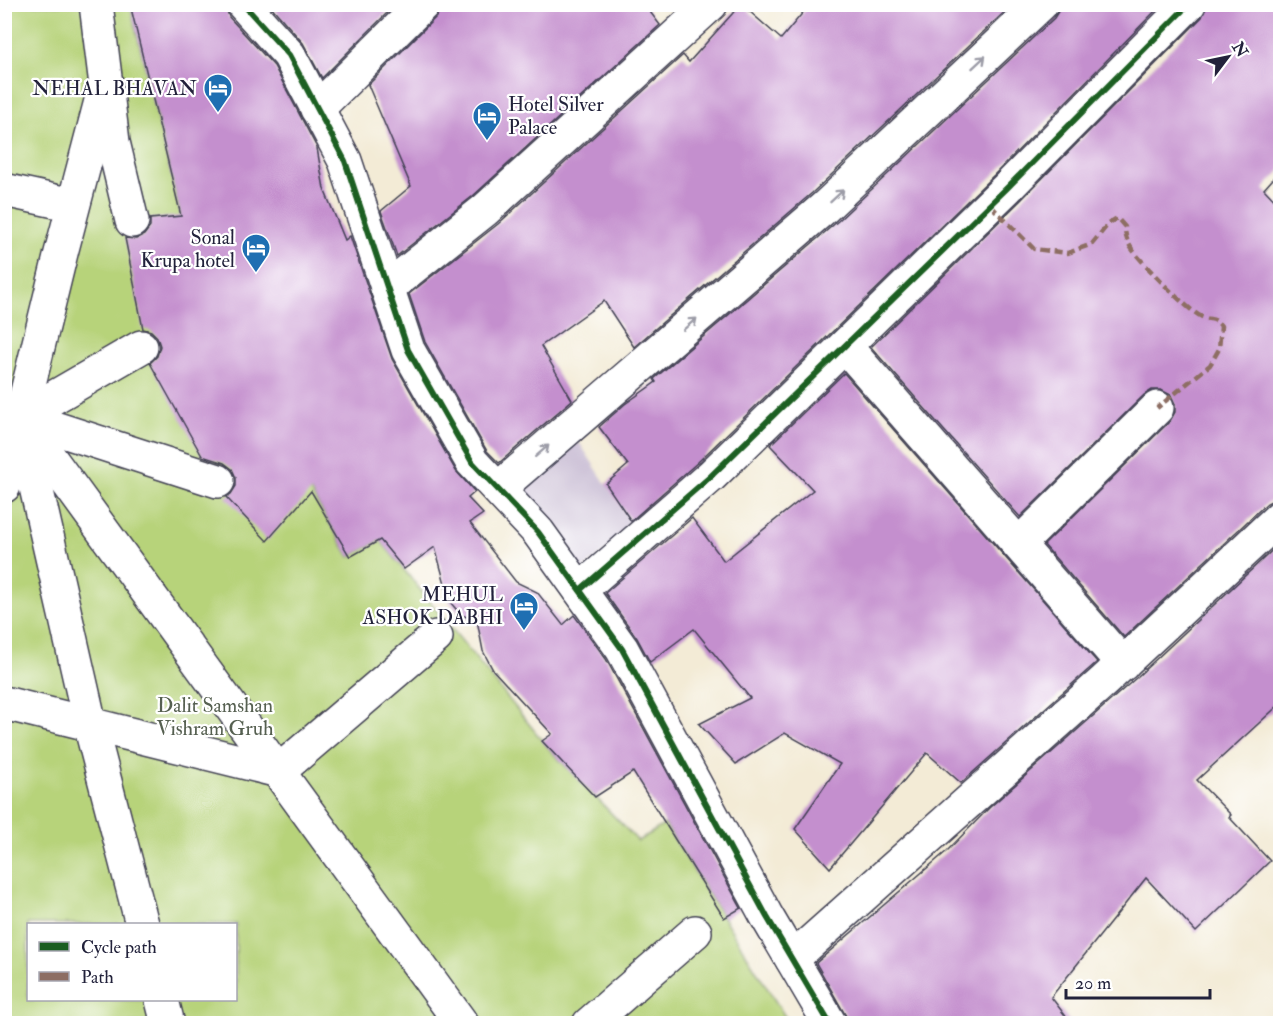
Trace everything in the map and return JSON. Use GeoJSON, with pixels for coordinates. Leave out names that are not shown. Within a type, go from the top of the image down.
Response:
{"type":"FeatureCollection","features":[{"type":"Feature","properties":{"kind":"street"},"geometry":{"type":"LineString","coordinates":[[96,4],[113,142],[132,221]]}},
{"type":"Feature","properties":{"kind":"street"},"geometry":{"type":"LineString","coordinates":[[243,4],[289,55],[345,161],[408,350],[472,462],[538,532],[622,649],[767,917],[830,1023]]}},
{"type":"Feature","properties":{"kind":"street"},"geometry":{"type":"LineString","coordinates":[[317,109],[423,4]]}},
{"type":"Feature","properties":{"kind":"street"},"geometry":{"type":"LineString","coordinates":[[387,288],[485,210],[711,4]]}},
{"type":"Feature","properties":{"kind":"street"},"geometry":{"type":"LineString","coordinates":[[498,489],[825,207],[1041,4]]}},
{"type":"Feature","properties":{"kind":"street"},"geometry":{"type":"LineString","coordinates":[[580,590],[711,476],[1007,188],[1189,4]]}},
{"type":"Feature","properties":{"kind":"street"},"geometry":{"type":"LineString","coordinates":[[4,486],[10,419],[73,205],[106,82]]}},
{"type":"Feature","properties":{"kind":"street"},"geometry":{"type":"LineString","coordinates":[[4,190],[73,205]]}},
{"type":"Feature","properties":{"kind":"street"},"geometry":{"type":"LineString","coordinates":[[845,346],[1123,663]]}},
{"type":"Feature","properties":{"kind":"street"},"geometry":{"type":"LineString","coordinates":[[10,419],[141,347]]}},
{"type":"Feature","properties":{"kind":"street"},"geometry":{"type":"LineString","coordinates":[[1019,544],[1157,408]]}},
{"type":"Feature","properties":{"kind":"street"},"geometry":{"type":"LineString","coordinates":[[10,419],[218,481]]}},
{"type":"Feature","properties":{"kind":"street"},"geometry":{"type":"LineString","coordinates":[[10,419],[142,923]]}},
{"type":"Feature","properties":{"kind":"street"},"geometry":{"type":"LineString","coordinates":[[10,419],[279,771],[462,1023]]}},
{"type":"Feature","properties":{"kind":"street"},"geometry":{"type":"LineString","coordinates":[[792,958],[1123,663],[1281,517]]}},
{"type":"Feature","properties":{"kind":"street"},"geometry":{"type":"LineString","coordinates":[[279,771],[436,637]]}},
{"type":"Feature","properties":{"kind":"street"},"geometry":{"type":"LineString","coordinates":[[4,703],[279,771]]}},
{"type":"Feature","properties":{"kind":"street"},"geometry":{"type":"LineString","coordinates":[[589,1023],[695,932]]}},
{"type":"Feature","properties":{"kind":"street"},"geometry":{"type":"LineString","coordinates":[[162,1001],[168,1023]]}},
{"type":"Feature","properties":{"kind":"shaded area"},"geometry":{"type":"Polygon","coordinates":[[[579,442],[633,526],[578,574],[509,490],[579,442]]]}},
{"type":"Feature","properties":{"kind":"green space","name":"Dalit Samshan Vishram Gruh"},"geometry":{"type":"Polygon","coordinates":[[[5,5],[130,5],[183,224],[235,366],[350,557],[380,540],[550,750],[638,841],[665,824],[789,1023],[5,1024],[5,5]]]}},
{"type":"Feature","properties":{"kind":"building"},"geometry":{"type":"Polygon","coordinates":[[[130,4],[225,4],[229,17],[274,66],[317,148],[324,189],[345,240],[350,236],[392,359],[456,471],[475,492],[468,498],[483,514],[470,523],[516,582],[537,592],[563,625],[574,615],[606,659],[741,908],[724,918],[633,772],[595,797],[542,741],[552,734],[493,670],[483,651],[477,620],[461,615],[450,602],[435,547],[404,569],[380,540],[350,557],[311,491],[267,541],[226,497],[236,486],[236,478],[232,469],[224,463],[202,456],[150,363],[157,356],[160,346],[157,337],[151,331],[143,329],[125,238],[136,239],[144,235],[150,227],[150,219],[181,216],[130,4]]]}},
{"type":"Feature","properties":{"kind":"building"},"geometry":{"type":"Polygon","coordinates":[[[269,4],[396,4],[322,78],[303,43],[269,4]]]}},
{"type":"Feature","properties":{"kind":"building"},"geometry":{"type":"Polygon","coordinates":[[[441,4],[644,4],[660,25],[473,196],[397,256],[381,211],[411,186],[368,85],[436,17],[441,4]]]}},
{"type":"Feature","properties":{"kind":"building"},"geometry":{"type":"Polygon","coordinates":[[[741,4],[781,39],[810,4],[1013,4],[812,193],[634,347],[604,301],[541,346],[572,400],[499,463],[487,451],[425,342],[409,294],[498,224],[683,55],[689,62],[741,4]]]}},
{"type":"Feature","properties":{"kind":"building"},"geometry":{"type":"Polygon","coordinates":[[[1059,4],[1162,4],[994,175],[698,462],[631,521],[606,484],[628,465],[599,427],[625,404],[656,382],[654,379],[838,221],[1054,18],[1059,10],[1059,4]]]}},
{"type":"Feature","properties":{"kind":"building"},"geometry":{"type":"Polygon","coordinates":[[[1207,4],[1281,4],[1281,170],[1264,189],[1281,207],[1281,499],[1267,503],[1124,637],[1044,545],[1170,421],[1175,412],[1175,404],[1171,395],[1161,390],[1152,390],[1144,395],[1020,517],[871,347],[1020,201],[1202,17],[1207,4]]]}},
{"type":"Feature","properties":{"kind":"building"},"geometry":{"type":"Polygon","coordinates":[[[844,373],[1097,662],[961,783],[927,753],[830,868],[795,829],[840,764],[785,733],[736,764],[699,724],[750,698],[694,629],[650,662],[637,638],[605,593],[692,518],[724,561],[813,490],[770,445],[844,373]]]}},
{"type":"Feature","properties":{"kind":"building"},"geometry":{"type":"Polygon","coordinates":[[[1281,542],[1281,703],[1197,780],[1231,815],[1229,817],[1270,861],[1196,932],[1146,878],[1051,997],[1071,1023],[850,1023],[816,963],[947,851],[989,808],[1136,678],[1281,542]]]}},
{"type":"Feature","properties":{"kind":"marked path"},"geometry":{"type":"LineString","coordinates":[[990,205],[1034,249],[1068,253],[1092,244],[1109,223],[1117,218],[1125,227],[1130,246],[1154,275],[1195,313],[1214,320],[1221,326],[1219,349],[1210,365],[1157,408]]}},
{"type":"Feature","properties":{"kind":"cycle path"},"geometry":{"type":"LineString","coordinates":[[243,4],[289,55],[345,161],[408,350],[472,462],[538,532],[622,649],[767,917],[830,1024]]}},
{"type":"Feature","properties":{"kind":"cycle path"},"geometry":{"type":"LineString","coordinates":[[580,590],[711,476],[1007,188],[1189,4]]}},
{"type":"Feature","properties":{"kind":"place","name":"NEHAL BHAVAN"},"geometry":{"type":"Point","coordinates":[218,114]}},
{"type":"Feature","properties":{"kind":"place","name":"Hotel Silver Palace"},"geometry":{"type":"Point","coordinates":[487,142]}},
{"type":"Feature","properties":{"kind":"place","name":"Sonal Krupa hotel"},"geometry":{"type":"Point","coordinates":[256,274]}},
{"type":"Feature","properties":{"kind":"place","name":"MEHUL ASHOK DABHI"},"geometry":{"type":"Point","coordinates":[524,632]}}]}
